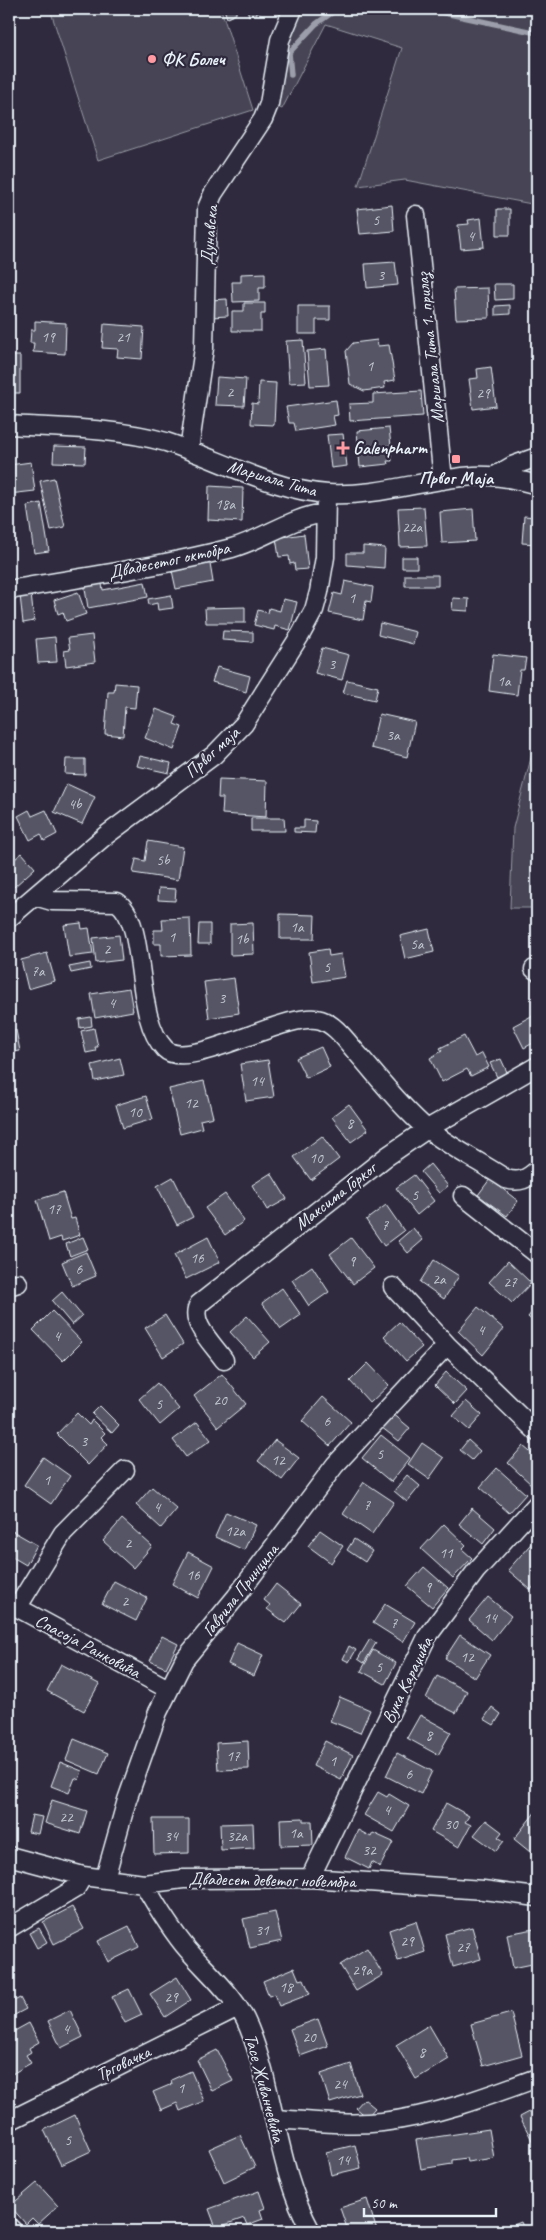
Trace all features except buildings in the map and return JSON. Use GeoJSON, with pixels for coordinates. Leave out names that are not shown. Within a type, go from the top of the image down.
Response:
{"type":"FeatureCollection","features":[{"type":"Feature","properties":{"kind":"street","name":"Дунавска"},"geometry":{"type":"LineString","coordinates":[[189,450],[204,348],[207,208],[213,194],[266,112],[273,89],[280,40],[293,9]]}},
{"type":"Feature","properties":{"kind":"street","name":"Маршала Тита 1. прилаз"},"geometry":{"type":"LineString","coordinates":[[416,215],[443,480]]}},
{"type":"Feature","properties":{"kind":"street","name":"Маршала Тита"},"geometry":{"type":"LineString","coordinates":[[9,425],[114,433],[164,442],[189,450],[234,469],[295,488],[326,494],[362,494],[443,480],[495,476],[537,485]]}},
{"type":"Feature","properties":{"kind":"street"},"geometry":{"type":"LineString","coordinates":[[495,476],[512,466],[537,457]]}},
{"type":"Feature","properties":{"kind":"street","name":"Првог маја"},"geometry":{"type":"LineString","coordinates":[[9,918],[105,836],[214,755],[244,724],[302,634],[314,610],[324,564],[326,494]]}},
{"type":"Feature","properties":{"kind":"street","name":"Двадесетог октобра"},"geometry":{"type":"LineString","coordinates":[[9,590],[185,558],[234,547],[306,518],[325,513]]}},
{"type":"Feature","properties":{"kind":"street"},"geometry":{"type":"LineString","coordinates":[[35,896],[52,901],[117,902],[124,906],[132,928],[146,1008],[165,1050],[173,1054],[212,1049],[300,1021],[320,1020],[341,1035],[427,1129],[506,1179],[513,1181],[526,1180],[537,1170]]}},
{"type":"Feature","properties":{"kind":"street","name":"Максима Горког"},"geometry":{"type":"LineString","coordinates":[[224,1360],[197,1322],[195,1309],[199,1304],[321,1206],[427,1129],[537,1066]]}},
{"type":"Feature","properties":{"kind":"street"},"geometry":{"type":"LineString","coordinates":[[463,1196],[537,1254]]}},
{"type":"Feature","properties":{"kind":"street"},"geometry":{"type":"LineString","coordinates":[[393,1287],[448,1345],[537,1432]]}},
{"type":"Feature","properties":{"kind":"street","name":"Гаврила Принципа"},"geometry":{"type":"LineString","coordinates":[[105,1878],[127,1800],[168,1689],[184,1660],[236,1597],[335,1465],[448,1345]]}},
{"type":"Feature","properties":{"kind":"street"},"geometry":{"type":"LineString","coordinates":[[13,1606],[62,1534],[125,1470]]}},
{"type":"Feature","properties":{"kind":"street","name":"Вука Караџића"},"geometry":{"type":"LineString","coordinates":[[310,1878],[427,1637],[476,1571],[537,1504]]}},
{"type":"Feature","properties":{"kind":"street","name":"Спасоја Ранковића"},"geometry":{"type":"LineString","coordinates":[[13,1606],[168,1689]]}},
{"type":"Feature","properties":{"kind":"street","name":"Двадесет деветог новембра"},"geometry":{"type":"LineString","coordinates":[[9,1856],[82,1876],[144,1884],[183,1879],[310,1878],[482,1890],[537,1897]]}},
{"type":"Feature","properties":{"kind":"street"},"geometry":{"type":"LineString","coordinates":[[9,1928],[76,1888],[82,1876]]}},
{"type":"Feature","properties":{"kind":"street","name":"Тасе Живанчевића"},"geometry":{"type":"LineString","coordinates":[[144,1884],[171,1929],[238,2007],[249,2026],[257,2049],[293,2196],[311,2231]]}},
{"type":"Feature","properties":{"kind":"street","name":"Трговачка"},"geometry":{"type":"LineString","coordinates":[[9,2120],[238,2007]]}},
{"type":"Feature","properties":{"kind":"street"},"geometry":{"type":"LineString","coordinates":[[275,2119],[357,2123],[404,2119],[492,2094],[537,2078]]}},
{"type":"Feature","properties":{"kind":"street"},"geometry":{"type":"LineString","coordinates":[[9,2226],[13,2231]]}},
{"type":"Feature","properties":{"kind":"shaded area","name":"ФК Болеч"},"geometry":{"type":"Polygon","coordinates":[[[50,9],[221,9],[253,110],[98,160],[50,9]]]}},
{"type":"Feature","properties":{"kind":"shaded area"},"geometry":{"type":"Polygon","coordinates":[[[299,9],[537,9],[537,205],[405,180],[358,186],[402,48],[326,24],[282,109],[273,105],[282,43],[299,9]]]}},
{"type":"Feature","properties":{"kind":"shaded area"},"geometry":{"type":"Polygon","coordinates":[[[534,746],[537,746],[537,908],[510,908],[513,828],[534,746]]]}},
{"type":"Feature","properties":{"kind":"waterway"},"geometry":{"type":"LineString","coordinates":[[291,75],[289,53],[316,24],[337,9]]}},
{"type":"Feature","properties":{"kind":"waterway"},"geometry":{"type":"LineString","coordinates":[[399,9],[426,9],[537,33]]}},
{"type":"Feature","properties":{"kind":"place","name":"ФК Болеч"},"geometry":{"type":"Point","coordinates":[152,59]}},
{"type":"Feature","properties":{"kind":"place","name":"Galenpharm"},"geometry":{"type":"Point","coordinates":[343,448]}},
{"type":"Feature","properties":{"kind":"place","name":"Првог Маја"},"geometry":{"type":"Point","coordinates":[456,459]}}]}
